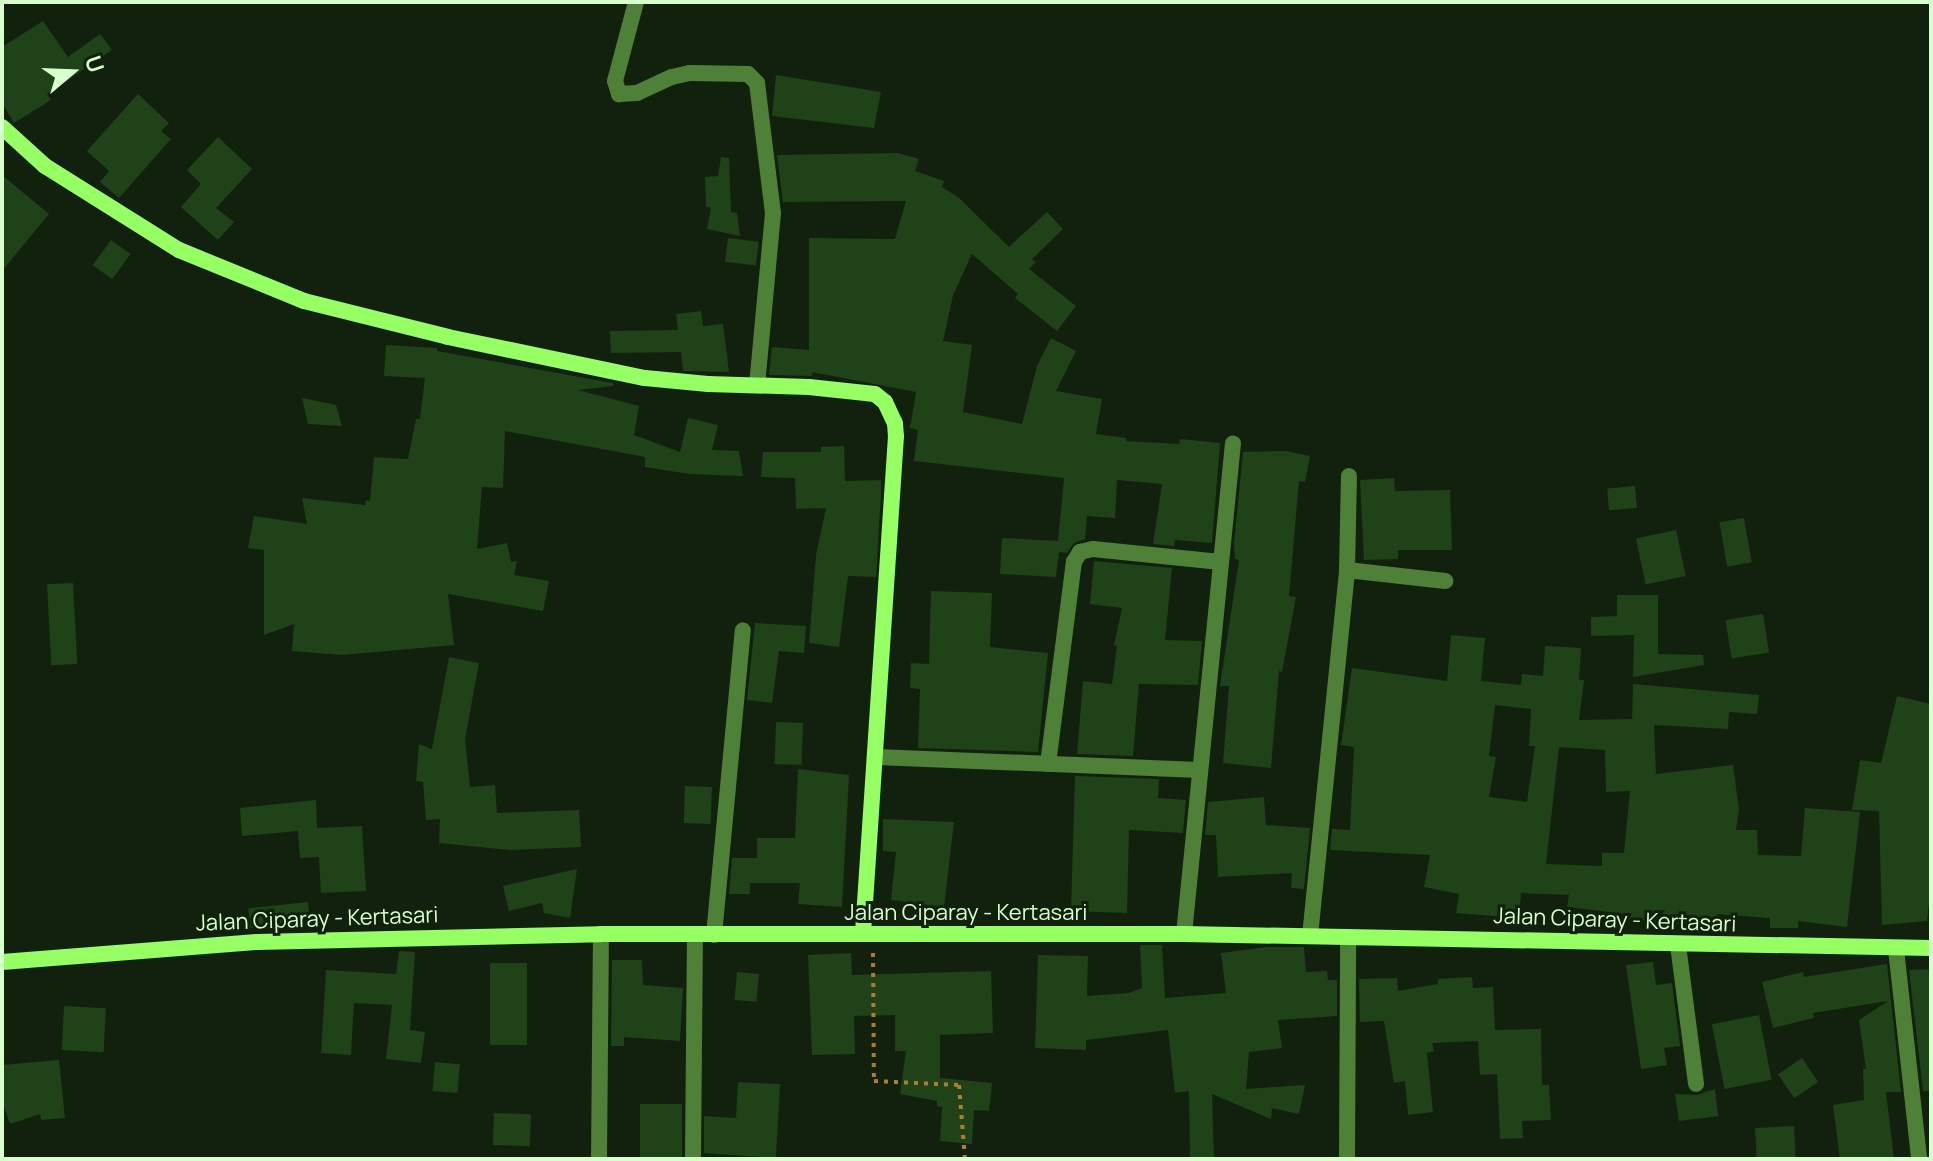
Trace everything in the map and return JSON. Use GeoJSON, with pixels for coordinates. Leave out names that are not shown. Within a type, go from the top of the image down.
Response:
{"type":"FeatureCollection","features":[{"type":"Feature","properties":{"kind":"main road"},"geometry":{"type":"LineString","coordinates":[[2,127],[45,166],[179,250],[304,301],[448,337],[645,378],[875,394],[891,411],[895,423],[868,934]]}},
{"type":"Feature","properties":{"kind":"main road","name":"Jalan Ciparay - Kertasari"},"geometry":{"type":"LineString","coordinates":[[2,962],[257,942],[601,934],[1184,934],[1931,948]]}},
{"type":"Feature","properties":{"kind":"street"},"geometry":{"type":"LineString","coordinates":[[636,2],[615,81],[619,94],[637,93],[672,77],[690,73],[748,74],[757,83],[773,213],[757,384]]}},
{"type":"Feature","properties":{"kind":"street"},"geometry":{"type":"LineString","coordinates":[[1184,934],[1233,443]]}},
{"type":"Feature","properties":{"kind":"street"},"geometry":{"type":"LineString","coordinates":[[1310,936],[1347,570],[1349,476]]}},
{"type":"Feature","properties":{"kind":"street"},"geometry":{"type":"LineString","coordinates":[[1048,764],[1074,562],[1080,552],[1093,549],[1220,562]]}},
{"type":"Feature","properties":{"kind":"street"},"geometry":{"type":"LineString","coordinates":[[1347,570],[1445,581]]}},
{"type":"Feature","properties":{"kind":"street"},"geometry":{"type":"LineString","coordinates":[[714,935],[743,630]]}},
{"type":"Feature","properties":{"kind":"street"},"geometry":{"type":"LineString","coordinates":[[877,757],[1199,770]]}},
{"type":"Feature","properties":{"kind":"street"},"geometry":{"type":"LineString","coordinates":[[599,1159],[601,934]]}},
{"type":"Feature","properties":{"kind":"street"},"geometry":{"type":"LineString","coordinates":[[693,1159],[695,935]]}},
{"type":"Feature","properties":{"kind":"street"},"geometry":{"type":"LineString","coordinates":[[1347,1159],[1348,938]]}},
{"type":"Feature","properties":{"kind":"street"},"geometry":{"type":"LineString","coordinates":[[1678,945],[1696,1084]]}},
{"type":"Feature","properties":{"kind":"street"},"geometry":{"type":"LineString","coordinates":[[1896,949],[1919,1159]]}},
{"type":"Feature","properties":{"kind":"path"},"geometry":{"type":"LineString","coordinates":[[868,934],[874,1081],[959,1085],[965,1159]]}},
{"type":"Feature","properties":{"kind":"building"},"geometry":{"type":"Polygon","coordinates":[[[43,21],[68,57],[100,34],[112,50],[47,94],[51,100],[14,123],[2,103],[2,47],[43,21]]]}},
{"type":"Feature","properties":{"kind":"building"},"geometry":{"type":"Polygon","coordinates":[[[776,75],[881,92],[874,128],[772,116],[776,75]]]}},
{"type":"Feature","properties":{"kind":"building"},"geometry":{"type":"Polygon","coordinates":[[[138,94],[169,123],[161,131],[171,139],[119,198],[100,182],[109,171],[87,151],[138,94]]]}},
{"type":"Feature","properties":{"kind":"building"},"geometry":{"type":"Polygon","coordinates":[[[218,137],[252,169],[216,208],[234,222],[218,240],[181,207],[201,184],[187,170],[218,137]]]}},
{"type":"Feature","properties":{"kind":"building"},"geometry":{"type":"Polygon","coordinates":[[[898,153],[919,159],[915,171],[944,181],[942,187],[958,197],[1009,247],[1047,212],[1063,229],[1032,259],[1036,262],[1029,269],[1076,306],[1057,331],[1015,298],[1018,294],[972,254],[953,295],[943,341],[972,345],[963,412],[1022,424],[1037,366],[1051,338],[1076,351],[1056,391],[1102,399],[1096,434],[1126,438],[1126,441],[1179,444],[1180,439],[1220,443],[1212,543],[1175,540],[1174,546],[1153,544],[1162,484],[1117,480],[1115,518],[1087,516],[1085,539],[1074,543],[1067,553],[1059,552],[1056,577],[1000,574],[1002,538],[1058,541],[1064,478],[914,461],[918,430],[910,428],[916,392],[812,372],[812,376],[769,375],[772,347],[809,350],[809,238],[895,239],[906,201],[783,202],[777,155],[898,153]]]}},
{"type":"Feature","properties":{"kind":"building"},"geometry":{"type":"Polygon","coordinates":[[[721,157],[729,158],[731,212],[737,213],[740,236],[707,229],[711,208],[706,207],[705,177],[718,176],[721,157]]]}},
{"type":"Feature","properties":{"kind":"building"},"geometry":{"type":"Polygon","coordinates":[[[2,175],[49,214],[2,271],[2,175]]]}},
{"type":"Feature","properties":{"kind":"building"},"geometry":{"type":"Polygon","coordinates":[[[728,238],[759,242],[756,266],[725,262],[728,238]]]}},
{"type":"Feature","properties":{"kind":"building"},"geometry":{"type":"Polygon","coordinates":[[[111,240],[130,254],[112,279],[93,265],[111,240]]]}},
{"type":"Feature","properties":{"kind":"building"},"geometry":{"type":"Polygon","coordinates":[[[701,311],[703,326],[723,324],[729,372],[683,371],[681,352],[611,353],[610,331],[678,330],[676,314],[701,311]]]}},
{"type":"Feature","properties":{"kind":"building"},"geometry":{"type":"Polygon","coordinates":[[[386,345],[437,348],[437,351],[613,383],[613,386],[578,390],[639,406],[634,435],[680,452],[688,418],[718,425],[712,450],[739,451],[743,476],[689,474],[645,467],[645,457],[505,431],[503,488],[482,487],[477,549],[507,543],[511,562],[517,561],[514,575],[549,581],[543,611],[448,594],[454,645],[342,655],[292,651],[294,624],[264,635],[264,550],[248,548],[254,516],[307,524],[302,498],[365,505],[366,500],[370,501],[374,457],[408,459],[416,419],[420,419],[425,378],[384,376],[386,345]]]}},
{"type":"Feature","properties":{"kind":"building"},"geometry":{"type":"Polygon","coordinates":[[[302,398],[336,405],[342,426],[308,424],[302,398]]]}},
{"type":"Feature","properties":{"kind":"building"},"geometry":{"type":"Polygon","coordinates":[[[844,446],[845,481],[881,480],[881,494],[876,577],[848,576],[839,647],[809,643],[816,555],[826,508],[796,509],[795,478],[761,477],[763,452],[821,452],[821,447],[844,446]]]}},
{"type":"Feature","properties":{"kind":"building"},"geometry":{"type":"Polygon","coordinates":[[[1285,451],[1310,456],[1305,482],[1299,481],[1289,596],[1296,597],[1282,672],[1279,671],[1271,768],[1223,763],[1229,686],[1220,686],[1239,560],[1235,559],[1234,544],[1243,452],[1285,451]]]}},
{"type":"Feature","properties":{"kind":"building"},"geometry":{"type":"Polygon","coordinates":[[[1394,478],[1395,491],[1450,490],[1452,550],[1398,550],[1398,559],[1364,560],[1360,480],[1394,478]]]}},
{"type":"Feature","properties":{"kind":"building"},"geometry":{"type":"Polygon","coordinates":[[[1635,486],[1637,508],[1609,510],[1607,488],[1635,486]]]}},
{"type":"Feature","properties":{"kind":"building"},"geometry":{"type":"Polygon","coordinates":[[[1744,518],[1752,562],[1727,567],[1719,522],[1744,518]]]}},
{"type":"Feature","properties":{"kind":"building"},"geometry":{"type":"Polygon","coordinates":[[[1676,530],[1686,576],[1646,584],[1636,539],[1676,530]]]}},
{"type":"Feature","properties":{"kind":"building"},"geometry":{"type":"Polygon","coordinates":[[[1094,561],[1172,568],[1165,640],[1202,641],[1198,685],[1139,684],[1133,756],[1077,754],[1083,681],[1112,684],[1117,646],[1114,645],[1122,608],[1090,604],[1094,561]]]}},
{"type":"Feature","properties":{"kind":"building"},"geometry":{"type":"Polygon","coordinates":[[[73,583],[77,664],[51,665],[47,584],[73,583]]]}},
{"type":"Feature","properties":{"kind":"building"},"geometry":{"type":"Polygon","coordinates":[[[931,591],[992,593],[990,647],[1048,653],[1038,752],[918,748],[920,689],[910,688],[911,663],[929,664],[931,591]]]}},
{"type":"Feature","properties":{"kind":"building"},"geometry":{"type":"Polygon","coordinates":[[[1617,595],[1658,595],[1658,654],[1703,655],[1704,665],[1633,677],[1634,635],[1591,636],[1591,617],[1617,616],[1617,595]]]}},
{"type":"Feature","properties":{"kind":"building"},"geometry":{"type":"Polygon","coordinates":[[[1763,614],[1769,653],[1732,658],[1725,620],[1763,614]]]}},
{"type":"Feature","properties":{"kind":"building"},"geometry":{"type":"Polygon","coordinates":[[[755,623],[806,626],[804,653],[779,651],[772,703],[747,700],[755,623]]]}},
{"type":"Feature","properties":{"kind":"building"},"geometry":{"type":"Polygon","coordinates":[[[1451,635],[1485,638],[1481,681],[1521,685],[1522,674],[1543,676],[1545,646],[1581,648],[1579,680],[1584,680],[1579,720],[1632,719],[1633,684],[1759,695],[1757,714],[1729,712],[1728,729],[1654,725],[1656,774],[1733,765],[1739,810],[1736,830],[1757,830],[1758,855],[1801,856],[1805,808],[1860,812],[1847,927],[1798,921],[1798,928],[1770,928],[1770,918],[1717,914],[1717,922],[1694,925],[1624,919],[1626,914],[1567,907],[1569,895],[1521,893],[1519,918],[1456,913],[1459,894],[1424,887],[1430,855],[1330,850],[1332,829],[1350,830],[1354,747],[1341,745],[1352,668],[1447,681],[1451,635]],[[1495,705],[1489,756],[1496,757],[1489,797],[1527,802],[1535,746],[1529,746],[1531,709],[1495,705]],[[1559,747],[1546,864],[1602,866],[1602,853],[1624,853],[1630,791],[1606,792],[1605,750],[1559,747]]]}},
{"type":"Feature","properties":{"kind":"building"},"geometry":{"type":"Polygon","coordinates":[[[449,657],[479,663],[465,739],[470,787],[495,785],[497,813],[579,810],[581,847],[511,850],[439,843],[440,819],[426,820],[423,782],[416,781],[419,744],[432,749],[449,657]]]}},
{"type":"Feature","properties":{"kind":"building"},"geometry":{"type":"Polygon","coordinates":[[[1897,696],[1931,704],[1931,885],[1927,921],[1882,925],[1879,811],[1852,810],[1860,760],[1881,763],[1897,696]]]}},
{"type":"Feature","properties":{"kind":"building"},"geometry":{"type":"Polygon","coordinates":[[[776,722],[803,723],[802,765],[775,764],[776,722]]]}},
{"type":"Feature","properties":{"kind":"building"},"geometry":{"type":"Polygon","coordinates":[[[798,769],[849,775],[842,907],[798,904],[800,883],[750,883],[750,894],[729,894],[732,858],[757,858],[757,838],[795,838],[798,769]]]}},
{"type":"Feature","properties":{"kind":"building"},"geometry":{"type":"Polygon","coordinates":[[[1075,776],[1159,779],[1158,798],[1186,800],[1183,833],[1129,830],[1127,913],[1071,911],[1075,776]]]}},
{"type":"Feature","properties":{"kind":"building"},"geometry":{"type":"Polygon","coordinates":[[[685,786],[712,787],[711,824],[684,823],[685,786]]]}},
{"type":"Feature","properties":{"kind":"building"},"geometry":{"type":"Polygon","coordinates":[[[1264,797],[1266,825],[1310,828],[1304,889],[1291,888],[1292,873],[1218,877],[1216,835],[1205,835],[1208,802],[1264,797]]]}},
{"type":"Feature","properties":{"kind":"building"},"geometry":{"type":"Polygon","coordinates":[[[316,800],[317,828],[362,826],[366,891],[321,893],[319,857],[300,858],[298,831],[242,836],[240,808],[316,800]]]}},
{"type":"Feature","properties":{"kind":"building"},"geometry":{"type":"Polygon","coordinates":[[[883,819],[954,822],[944,907],[891,900],[896,852],[883,851],[883,819]]]}},
{"type":"Feature","properties":{"kind":"building"},"geometry":{"type":"Polygon","coordinates":[[[577,869],[570,918],[544,913],[542,903],[509,911],[503,886],[577,869]]]}},
{"type":"Feature","properties":{"kind":"building"},"geometry":{"type":"Polygon","coordinates":[[[308,902],[310,922],[250,928],[248,908],[308,902]]]}},
{"type":"Feature","properties":{"kind":"building"},"geometry":{"type":"Polygon","coordinates":[[[1140,945],[1162,945],[1165,998],[1226,993],[1221,953],[1266,947],[1304,947],[1306,972],[1327,971],[1328,980],[1337,980],[1337,1016],[1278,1020],[1282,1048],[1249,1052],[1246,1089],[1305,1085],[1299,1114],[1272,1108],[1271,1119],[1212,1094],[1214,1159],[1190,1159],[1189,1091],[1175,1093],[1168,1030],[1086,1040],[1086,1050],[1035,1048],[1038,955],[1088,956],[1087,996],[1129,993],[1142,988],[1140,945]]]}},
{"type":"Feature","properties":{"kind":"building"},"geometry":{"type":"Polygon","coordinates":[[[399,951],[415,952],[410,1030],[425,1032],[421,1063],[386,1059],[392,1005],[354,1003],[351,1055],[321,1053],[326,970],[396,974],[399,951]]]}},
{"type":"Feature","properties":{"kind":"building"},"geometry":{"type":"Polygon","coordinates":[[[851,953],[852,975],[991,971],[993,1033],[940,1035],[940,1078],[992,1083],[989,1111],[974,1110],[972,1144],[940,1141],[942,1107],[937,1106],[937,1101],[900,1094],[906,1051],[895,1051],[895,1015],[854,1016],[855,1054],[812,1055],[808,955],[851,953]]]}},
{"type":"Feature","properties":{"kind":"building"},"geometry":{"type":"Polygon","coordinates":[[[612,960],[642,960],[643,985],[683,988],[680,1041],[624,1037],[624,1046],[611,1046],[612,960]]]}},
{"type":"Feature","properties":{"kind":"building"},"geometry":{"type":"Polygon","coordinates":[[[1653,962],[1656,985],[1672,983],[1680,1046],[1664,1048],[1667,1065],[1641,1069],[1626,965],[1653,962]]]}},
{"type":"Feature","properties":{"kind":"building"},"geometry":{"type":"Polygon","coordinates":[[[490,963],[527,963],[527,1045],[490,1045],[490,963]]]}},
{"type":"Feature","properties":{"kind":"building"},"geometry":{"type":"Polygon","coordinates":[[[1887,964],[1901,1092],[1886,1092],[1894,1159],[1840,1159],[1833,1105],[1864,1100],[1863,1069],[1866,1069],[1859,1020],[1888,1001],[1813,1013],[1814,1018],[1773,1028],[1762,982],[1803,972],[1804,977],[1887,964]]]}},
{"type":"Feature","properties":{"kind":"building"},"geometry":{"type":"Polygon","coordinates":[[[1931,969],[1931,1091],[1923,1091],[1909,970],[1931,969]]]}},
{"type":"Feature","properties":{"kind":"building"},"geometry":{"type":"Polygon","coordinates":[[[737,972],[759,974],[756,1002],[735,1000],[737,972]]]}},
{"type":"Feature","properties":{"kind":"building"},"geometry":{"type":"Polygon","coordinates":[[[1472,977],[1473,988],[1493,987],[1495,1030],[1541,1029],[1542,1085],[1549,1085],[1551,1120],[1522,1121],[1523,1138],[1500,1139],[1497,1074],[1480,1075],[1478,1041],[1432,1043],[1434,1051],[1427,1053],[1433,1112],[1408,1115],[1405,1081],[1394,1083],[1384,1021],[1360,1022],[1359,979],[1397,978],[1398,991],[1438,984],[1438,979],[1472,977]]]}},
{"type":"Feature","properties":{"kind":"building"},"geometry":{"type":"Polygon","coordinates":[[[64,1006],[106,1008],[104,1052],[62,1050],[64,1006]]]}},
{"type":"Feature","properties":{"kind":"building"},"geometry":{"type":"Polygon","coordinates":[[[1759,1015],[1772,1080],[1724,1089],[1712,1024],[1759,1015]]]}},
{"type":"Feature","properties":{"kind":"building"},"geometry":{"type":"Polygon","coordinates":[[[1802,1058],[1818,1082],[1794,1098],[1778,1074],[1802,1058]]]}},
{"type":"Feature","properties":{"kind":"building"},"geometry":{"type":"Polygon","coordinates":[[[59,1060],[65,1118],[41,1120],[40,1114],[10,1124],[2,1101],[2,1065],[59,1060]]]}},
{"type":"Feature","properties":{"kind":"building"},"geometry":{"type":"Polygon","coordinates":[[[435,1062],[460,1064],[457,1093],[432,1091],[435,1062]]]}},
{"type":"Feature","properties":{"kind":"building"},"geometry":{"type":"Polygon","coordinates":[[[738,1082],[780,1084],[776,1158],[704,1153],[704,1116],[736,1118],[738,1082]]]}},
{"type":"Feature","properties":{"kind":"building"},"geometry":{"type":"Polygon","coordinates":[[[1715,1089],[1718,1116],[1679,1121],[1675,1094],[1697,1095],[1715,1089]]]}},
{"type":"Feature","properties":{"kind":"building"},"geometry":{"type":"Polygon","coordinates":[[[640,1104],[682,1104],[682,1159],[640,1159],[640,1104]]]}},
{"type":"Feature","properties":{"kind":"building"},"geometry":{"type":"Polygon","coordinates":[[[494,1113],[531,1114],[530,1146],[493,1145],[494,1113]]]}},
{"type":"Feature","properties":{"kind":"building"},"geometry":{"type":"Polygon","coordinates":[[[1794,1126],[1796,1159],[1757,1159],[1755,1128],[1794,1126]]]}}]}
